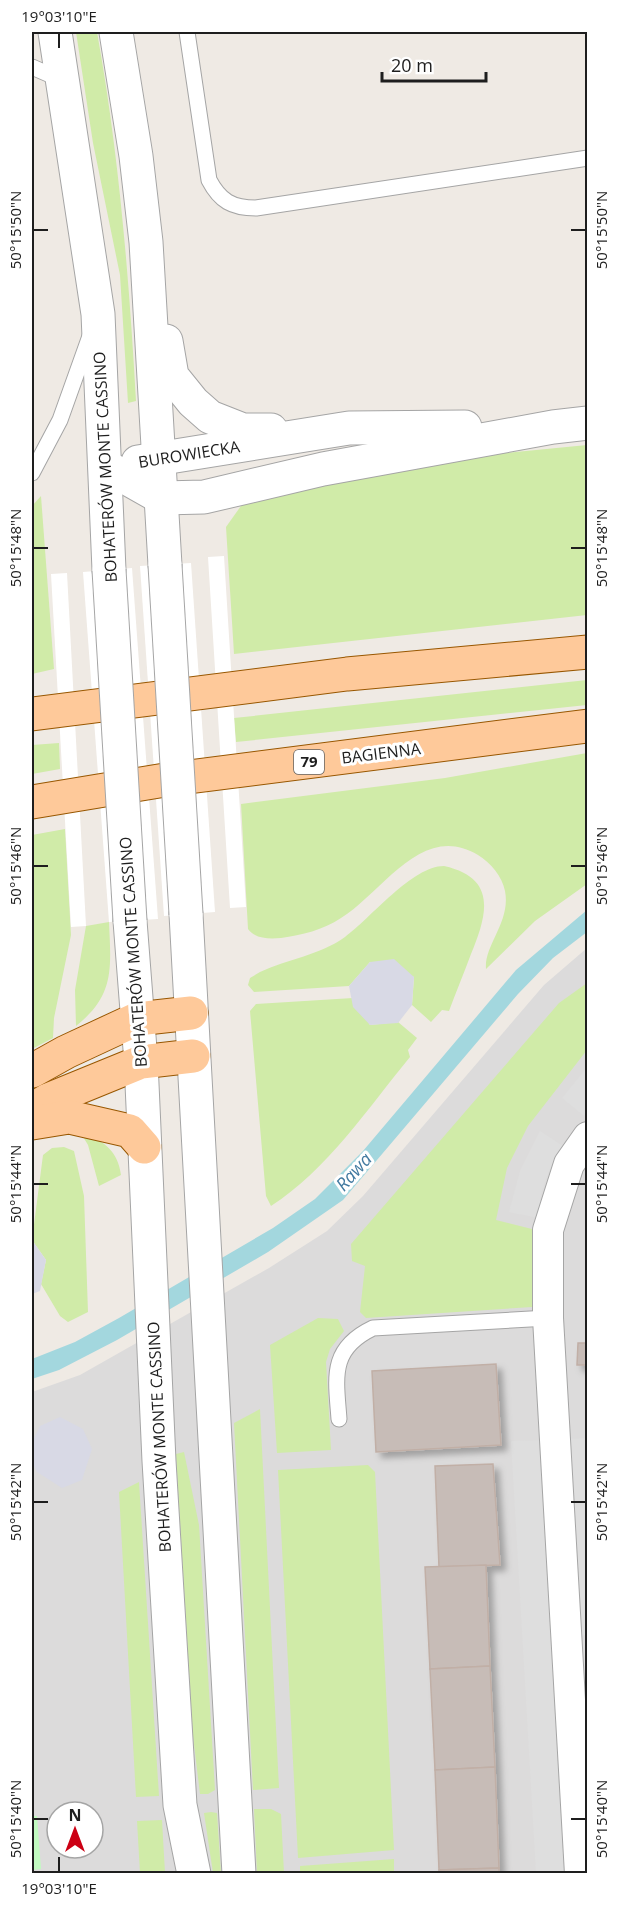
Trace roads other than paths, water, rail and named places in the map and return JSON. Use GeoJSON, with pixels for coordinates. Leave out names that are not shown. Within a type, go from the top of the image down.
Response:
{"type":"FeatureCollection","features":[{"type":"Feature","properties":{"kind":"main road"},"geometry":{"type":"LineString","coordinates":[[32,714],[347,674],[588,652]]}},
{"type":"Feature","properties":{"kind":"main road","name":"BAGIENNA"},"geometry":{"type":"LineString","coordinates":[[32,802],[165,780],[588,726]]}},
{"type":"Feature","properties":{"kind":"main road"},"geometry":{"type":"LineString","coordinates":[[32,1071],[66,1052],[137,1019],[191,1013]]}},
{"type":"Feature","properties":{"kind":"main road"},"geometry":{"type":"LineString","coordinates":[[32,1110],[48,1100],[141,1062],[193,1056]]}},
{"type":"Feature","properties":{"kind":"main road"},"geometry":{"type":"LineString","coordinates":[[32,1124],[69,1117],[130,1131],[145,1158]]}},
{"type":"Feature","properties":{"kind":"street","name":"BOHATERÓW MONTE CASSINO"},"geometry":{"type":"LineString","coordinates":[[55,32],[98,314],[107,467],[109,570],[130,921],[141,1062],[159,1461],[180,1805],[194,1874]]}},
{"type":"Feature","properties":{"kind":"street"},"geometry":{"type":"LineString","coordinates":[[116,32],[136,156],[146,242],[239,1874]]}},
{"type":"Feature","properties":{"kind":"street"},"geometry":{"type":"LineString","coordinates":[[146,242],[172,376],[193,402],[210,417],[243,430],[349,428]]}},
{"type":"Feature","properties":{"kind":"street","name":"BUROWIECKA"},"geometry":{"type":"LineString","coordinates":[[107,467],[162,498],[204,497],[323,469],[553,427],[588,423]]}},
{"type":"Feature","properties":{"kind":"street","name":"BUROWIECKA"},"geometry":{"type":"LineString","coordinates":[[107,467],[349,428],[553,427]]}},
{"type":"Feature","properties":{"kind":"street"},"geometry":{"type":"LineString","coordinates":[[165,558],[204,497]]}},
{"type":"Feature","properties":{"kind":"street"},"geometry":{"type":"LineString","coordinates":[[580,1874],[548,1318],[548,1230],[569,1164],[588,1137]]}},
{"type":"Feature","properties":{"kind":"lane"},"geometry":{"type":"LineString","coordinates":[[187,32],[209,180],[218,196],[237,208],[256,208],[588,158]]}},
{"type":"Feature","properties":{"kind":"lane"},"geometry":{"type":"LineString","coordinates":[[32,67],[63,81]]}},
{"type":"Feature","properties":{"kind":"lane"},"geometry":{"type":"LineString","coordinates":[[32,473],[60,420],[98,314]]}},
{"type":"Feature","properties":{"kind":"lane"},"geometry":{"type":"LineString","coordinates":[[339,1419],[336,1374],[340,1358],[347,1345],[359,1334],[373,1328],[548,1318]]}},
{"type":"Feature","properties":{"kind":"water","name":"Rawa"},"geometry":{"type":"Polygon","coordinates":[[[587,910],[587,932],[553,958],[518,994],[343,1200],[268,1252],[117,1340],[59,1370],[32,1379],[32,1359],[75,1342],[119,1318],[273,1228],[315,1199],[363,1151],[516,970],[587,910]]]}}]}
